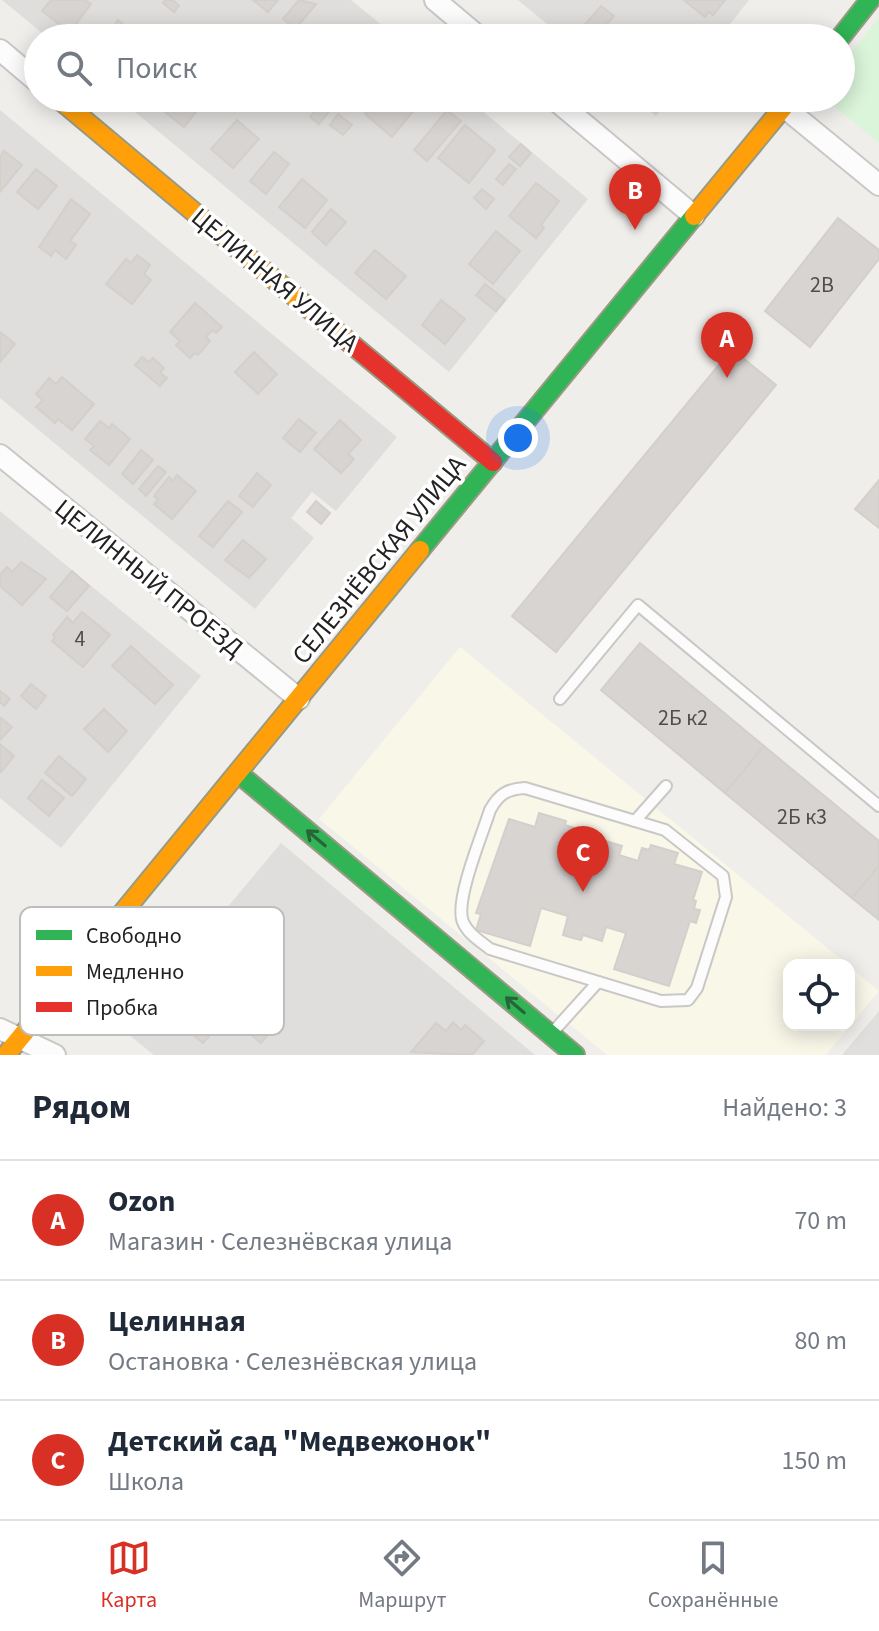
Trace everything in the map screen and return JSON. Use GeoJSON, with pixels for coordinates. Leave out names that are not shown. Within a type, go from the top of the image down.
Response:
{"type":"FeatureCollection","features":[{"type":"Feature","properties":{"kind":"street"},"geometry":{"type":"LineString","coordinates":[[435,0],[463,24]]}},
{"type":"Feature","properties":{"kind":"street"},"geometry":{"type":"LineString","coordinates":[[851,24],[870,0]]}},
{"type":"Feature","properties":{"kind":"street"},"geometry":{"type":"LineString","coordinates":[[0,50],[24,70]]}},
{"type":"Feature","properties":{"kind":"street","name":"ЦЕЛИННАЯ УЛИЦА"},"geometry":{"type":"LineString","coordinates":[[75,112],[493,462]]}},
{"type":"Feature","properties":{"kind":"street"},"geometry":{"type":"LineString","coordinates":[[570,112],[694,216]]}},
{"type":"Feature","properties":{"kind":"street","name":"СЕЛЕЗНЁВСКАЯ УЛИЦА"},"geometry":{"type":"LineString","coordinates":[[127,907],[780,112]]}},
{"type":"Feature","properties":{"kind":"street"},"geometry":{"type":"LineString","coordinates":[[799,112],[879,185]]}},
{"type":"Feature","properties":{"kind":"street","name":"ЦЕЛИННЫЙ ПРОЕЗД"},"geometry":{"type":"LineString","coordinates":[[0,455],[299,699]]}},
{"type":"Feature","properties":{"kind":"street"},"geometry":{"type":"LineString","coordinates":[[238,773],[575,1055]]}},
{"type":"Feature","properties":{"kind":"street"},"geometry":{"type":"LineString","coordinates":[[0,1029],[12,1047],[55,1055]]}},
{"type":"Feature","properties":{"kind":"lane"},"geometry":{"type":"LineString","coordinates":[[560,699],[638,605],[879,806]]}},
{"type":"Feature","properties":{"kind":"lane"},"geometry":{"type":"LineString","coordinates":[[635,821],[666,786]]}},
{"type":"Feature","properties":{"kind":"lane"},"geometry":{"type":"LineString","coordinates":[[525,788],[665,830],[723,876],[726,897],[697,988],[688,1000],[661,1001],[598,982],[490,949],[470,934],[462,920],[462,901],[490,810],[509,789],[525,788]]}},
{"type":"Feature","properties":{"kind":"lane"},"geometry":{"type":"LineString","coordinates":[[550,1035],[598,982]]}},
{"type":"Feature","properties":{"kind":"shaded area"},"geometry":{"type":"Polygon","coordinates":[[[2,0],[351,0],[381,24],[31,24],[2,0]]]}},
{"type":"Feature","properties":{"kind":"shaded area"},"geometry":{"type":"Polygon","coordinates":[[[518,0],[749,0],[730,24],[547,24],[518,0]]]}},
{"type":"Feature","properties":{"kind":"shaded area"},"geometry":{"type":"Polygon","coordinates":[[[0,110],[397,437],[336,511],[312,492],[291,518],[314,538],[255,609],[0,398],[0,110]]]}},
{"type":"Feature","properties":{"kind":"shaded area"},"geometry":{"type":"Polygon","coordinates":[[[135,112],[484,112],[588,199],[449,372],[135,112]]]}},
{"type":"Feature","properties":{"kind":"shaded area"},"geometry":{"type":"Polygon","coordinates":[[[0,511],[201,676],[61,848],[0,798],[0,511]]]}},
{"type":"Feature","properties":{"kind":"shaded area"},"geometry":{"type":"Polygon","coordinates":[[[460,647],[841,959],[783,959],[783,1031],[846,1031],[826,1055],[607,1055],[319,819],[460,647]]]}},
{"type":"Feature","properties":{"kind":"shaded area"},"geometry":{"type":"Polygon","coordinates":[[[281,843],[535,1055],[154,1055],[129,1035],[284,1035],[284,907],[228,907],[281,843]]]}},
{"type":"Feature","properties":{"kind":"shaded area"},"geometry":{"type":"Polygon","coordinates":[[[855,971],[879,991],[855,1020],[855,971]]]}},
{"type":"Feature","properties":{"kind":"shaded area"},"geometry":{"type":"Polygon","coordinates":[[[879,1011],[879,1055],[842,1055],[879,1011]]]}},
{"type":"Feature","properties":{"kind":"green space"},"geometry":{"type":"Polygon","coordinates":[[[879,18],[879,143],[841,112],[855,112],[855,48],[879,18]]]}},
{"type":"Feature","properties":{"kind":"building"},"geometry":{"type":"Polygon","coordinates":[[[51,0],[85,0],[91,4],[76,24],[59,24],[42,11],[51,0]]]}},
{"type":"Feature","properties":{"kind":"building"},"geometry":{"type":"Polygon","coordinates":[[[173,0],[179,6],[174,12],[163,3],[173,0]]]}},
{"type":"Feature","properties":{"kind":"building"},"geometry":{"type":"Polygon","coordinates":[[[253,0],[278,0],[268,12],[253,0]]]}},
{"type":"Feature","properties":{"kind":"building"},"geometry":{"type":"Polygon","coordinates":[[[299,0],[316,4],[299,24],[289,24],[283,19],[299,0]]]}},
{"type":"Feature","properties":{"kind":"building"},"geometry":{"type":"Polygon","coordinates":[[[684,0],[725,0],[713,15],[709,12],[705,17],[684,0]]]}},
{"type":"Feature","properties":{"kind":"building"},"geometry":{"type":"Polygon","coordinates":[[[601,6],[614,16],[607,24],[585,24],[601,6]]]}},
{"type":"Feature","properties":{"kind":"building"},"geometry":{"type":"Polygon","coordinates":[[[165,112],[196,112],[184,127],[165,112]]]}},
{"type":"Feature","properties":{"kind":"building"},"geometry":{"type":"Polygon","coordinates":[[[314,112],[329,112],[319,124],[310,117],[314,112]]]}},
{"type":"Feature","properties":{"kind":"building"},"geometry":{"type":"Polygon","coordinates":[[[367,112],[413,112],[392,137],[365,114],[367,112]]]}},
{"type":"Feature","properties":{"kind":"building"},"geometry":{"type":"Polygon","coordinates":[[[445,112],[461,121],[427,161],[414,150],[445,112]]]}},
{"type":"Feature","properties":{"kind":"building"},"geometry":{"type":"Polygon","coordinates":[[[338,114],[352,125],[343,135],[330,125],[338,114]]]}},
{"type":"Feature","properties":{"kind":"building"},"geometry":{"type":"Polygon","coordinates":[[[237,120],[259,139],[233,168],[211,149],[237,120]]]}},
{"type":"Feature","properties":{"kind":"building"},"geometry":{"type":"Polygon","coordinates":[[[465,125],[495,150],[469,183],[438,158],[465,125]]]}},
{"type":"Feature","properties":{"kind":"building"},"geometry":{"type":"Polygon","coordinates":[[[521,144],[531,153],[520,166],[509,157],[521,144]]]}},
{"type":"Feature","properties":{"kind":"building"},"geometry":{"type":"Polygon","coordinates":[[[4,151],[22,165],[0,192],[0,157],[4,151]]]}},
{"type":"Feature","properties":{"kind":"building"},"geometry":{"type":"Polygon","coordinates":[[[274,152],[289,164],[266,194],[250,181],[274,152]]]}},
{"type":"Feature","properties":{"kind":"building"},"geometry":{"type":"Polygon","coordinates":[[[509,164],[516,169],[503,185],[496,179],[509,164]]]}},
{"type":"Feature","properties":{"kind":"building"},"geometry":{"type":"Polygon","coordinates":[[[36,169],[57,186],[38,209],[17,192],[36,169]]]}},
{"type":"Feature","properties":{"kind":"building"},"geometry":{"type":"Polygon","coordinates":[[[302,179],[327,200],[305,228],[279,207],[302,179]]]}},
{"type":"Feature","properties":{"kind":"building"},"geometry":{"type":"Polygon","coordinates":[[[536,183],[559,201],[541,225],[544,228],[536,238],[509,216],[536,183]]]}},
{"type":"Feature","properties":{"kind":"building"},"geometry":{"type":"Polygon","coordinates":[[[482,189],[494,199],[486,209],[474,198],[482,189]]]}},
{"type":"Feature","properties":{"kind":"building"},"geometry":{"type":"Polygon","coordinates":[[[71,199],[90,214],[70,241],[76,245],[66,259],[55,250],[51,256],[39,247],[71,199]]]}},
{"type":"Feature","properties":{"kind":"building"},"geometry":{"type":"Polygon","coordinates":[[[331,209],[346,222],[326,245],[312,232],[331,209]]]}},
{"type":"Feature","properties":{"kind":"building"},"geometry":{"type":"Polygon","coordinates":[[[838,218],[879,250],[879,259],[810,347],[765,311],[838,218]]]}},
{"type":"Feature","properties":{"kind":"building"},"geometry":{"type":"Polygon","coordinates":[[[496,231],[520,251],[493,284],[469,264],[496,231]]]}},
{"type":"Feature","properties":{"kind":"building"},"geometry":{"type":"Polygon","coordinates":[[[375,250],[406,276],[386,299],[355,273],[375,250]]]}},
{"type":"Feature","properties":{"kind":"building"},"geometry":{"type":"Polygon","coordinates":[[[137,255],[150,265],[144,274],[151,280],[132,304],[106,284],[126,259],[131,263],[137,255]]]}},
{"type":"Feature","properties":{"kind":"building"},"geometry":{"type":"Polygon","coordinates":[[[485,284],[505,300],[496,311],[476,295],[485,284]]]}},
{"type":"Feature","properties":{"kind":"building"},"geometry":{"type":"Polygon","coordinates":[[[441,300],[465,319],[445,344],[422,325],[441,300]]]}},
{"type":"Feature","properties":{"kind":"building"},"geometry":{"type":"Polygon","coordinates":[[[195,303],[222,327],[216,333],[212,330],[206,337],[210,341],[198,355],[195,353],[190,358],[176,345],[180,341],[170,332],[195,303]]]}},
{"type":"Feature","properties":{"kind":"building"},"geometry":{"type":"Polygon","coordinates":[[[0,332],[15,344],[0,362],[0,332]]]}},
{"type":"Feature","properties":{"kind":"building"},"geometry":{"type":"Polygon","coordinates":[[[732,349],[776,385],[556,652],[512,616],[732,349]]]}},
{"type":"Feature","properties":{"kind":"building"},"geometry":{"type":"Polygon","coordinates":[[[254,352],[277,374],[258,394],[235,372],[254,352]]]}},
{"type":"Feature","properties":{"kind":"building"},"geometry":{"type":"Polygon","coordinates":[[[142,357],[149,362],[153,358],[164,368],[160,373],[167,378],[160,386],[135,365],[142,357]]]}},
{"type":"Feature","properties":{"kind":"building"},"geometry":{"type":"Polygon","coordinates":[[[62,377],[94,404],[72,430],[58,419],[55,423],[36,407],[43,400],[36,394],[49,378],[56,384],[62,377]]]}},
{"type":"Feature","properties":{"kind":"building"},"geometry":{"type":"Polygon","coordinates":[[[299,419],[316,433],[300,452],[283,438],[299,419]]]}},
{"type":"Feature","properties":{"kind":"building"},"geometry":{"type":"Polygon","coordinates":[[[340,420],[361,440],[348,454],[354,459],[341,473],[314,449],[340,420]]]}},
{"type":"Feature","properties":{"kind":"building"},"geometry":{"type":"Polygon","coordinates":[[[100,421],[109,428],[112,424],[130,439],[109,465],[90,450],[94,446],[85,439],[100,421]]]}},
{"type":"Feature","properties":{"kind":"building"},"geometry":{"type":"Polygon","coordinates":[[[141,450],[153,460],[133,484],[122,474],[141,450]]]}},
{"type":"Feature","properties":{"kind":"building"},"geometry":{"type":"Polygon","coordinates":[[[158,466],[166,472],[146,496],[139,489],[158,466]]]}},
{"type":"Feature","properties":{"kind":"building"},"geometry":{"type":"Polygon","coordinates":[[[257,473],[271,485],[253,507],[239,496],[257,473]]]}},
{"type":"Feature","properties":{"kind":"building"},"geometry":{"type":"Polygon","coordinates":[[[177,475],[196,491],[172,519],[154,504],[158,499],[154,496],[169,477],[173,481],[177,475]]]}},
{"type":"Feature","properties":{"kind":"building"},"geometry":{"type":"Polygon","coordinates":[[[879,480],[879,528],[855,509],[879,480]]]}},
{"type":"Feature","properties":{"kind":"building"},"geometry":{"type":"Polygon","coordinates":[[[228,501],[242,512],[213,547],[199,536],[228,501]]]}},
{"type":"Feature","properties":{"kind":"building"},"geometry":{"type":"Polygon","coordinates":[[[316,501],[330,513],[321,524],[307,512],[316,501]]]}},
{"type":"Feature","properties":{"kind":"building"},"geometry":{"type":"Polygon","coordinates":[[[243,540],[266,559],[249,578],[225,560],[243,540]]]}},
{"type":"Feature","properties":{"kind":"building"},"geometry":{"type":"Polygon","coordinates":[[[21,562],[46,579],[22,605],[0,586],[0,575],[7,567],[12,572],[21,562]]]}},
{"type":"Feature","properties":{"kind":"building"},"geometry":{"type":"Polygon","coordinates":[[[72,571],[89,586],[67,611],[50,597],[72,571]]]}},
{"type":"Feature","properties":{"kind":"building"},"geometry":{"type":"Polygon","coordinates":[[[82,612],[110,635],[83,667],[52,641],[67,617],[73,623],[82,612]]]}},
{"type":"Feature","properties":{"kind":"building"},"geometry":{"type":"Polygon","coordinates":[[[640,643],[764,746],[725,793],[601,690],[640,643]]]}},
{"type":"Feature","properties":{"kind":"building"},"geometry":{"type":"Polygon","coordinates":[[[131,646],[173,685],[155,704],[112,666],[131,646]]]}},
{"type":"Feature","properties":{"kind":"building"},"geometry":{"type":"Polygon","coordinates":[[[31,684],[46,696],[36,709],[21,696],[31,684]]]}},
{"type":"Feature","properties":{"kind":"building"},"geometry":{"type":"Polygon","coordinates":[[[0,691],[10,699],[4,706],[0,702],[0,691]]]}},
{"type":"Feature","properties":{"kind":"building"},"geometry":{"type":"Polygon","coordinates":[[[104,709],[127,731],[108,752],[84,729],[104,709]]]}},
{"type":"Feature","properties":{"kind":"building"},"geometry":{"type":"Polygon","coordinates":[[[0,720],[12,727],[0,740],[0,720]]]}},
{"type":"Feature","properties":{"kind":"building"},"geometry":{"type":"Polygon","coordinates":[[[0,744],[14,756],[1,772],[0,771],[0,744]]]}},
{"type":"Feature","properties":{"kind":"building"},"geometry":{"type":"Polygon","coordinates":[[[764,746],[879,841],[879,866],[852,898],[725,793],[764,746]]]}},
{"type":"Feature","properties":{"kind":"building"},"geometry":{"type":"Polygon","coordinates":[[[59,756],[86,779],[72,796],[45,773],[59,756]]]}},
{"type":"Feature","properties":{"kind":"building"},"geometry":{"type":"Polygon","coordinates":[[[42,780],[64,798],[49,816],[28,798],[42,780]]]}},
{"type":"Feature","properties":{"kind":"building"},"geometry":{"type":"Polygon","coordinates":[[[539,813],[566,821],[565,825],[580,830],[576,843],[597,848],[599,839],[622,846],[619,855],[638,861],[642,848],[649,850],[651,845],[678,853],[674,864],[702,872],[693,900],[696,901],[694,909],[700,910],[696,923],[690,921],[669,986],[614,969],[626,933],[606,927],[602,941],[583,935],[581,940],[573,938],[563,935],[568,916],[541,908],[530,946],[476,930],[481,914],[476,913],[509,819],[535,827],[539,813]]]}},
{"type":"Feature","properties":{"kind":"building"},"geometry":{"type":"Polygon","coordinates":[[[879,866],[879,920],[852,898],[879,866]]]}},
{"type":"Feature","properties":{"kind":"building"},"geometry":{"type":"Polygon","coordinates":[[[453,1022],[461,1030],[465,1025],[484,1041],[472,1055],[411,1052],[436,1023],[446,1031],[453,1022]]]}},
{"type":"Feature","properties":{"kind":"building"},"geometry":{"type":"Polygon","coordinates":[[[193,1035],[210,1035],[203,1043],[193,1035]]]}},
{"type":"Feature","properties":{"kind":"building"},"geometry":{"type":"Polygon","coordinates":[[[252,1035],[268,1035],[261,1043],[252,1035]]]}},
{"type":"Feature","properties":{"kind":"traffic: fast"},"geometry":{"type":"LineString","coordinates":[[851,24],[870,0]]}},
{"type":"Feature","properties":{"kind":"traffic: fast"},"geometry":{"type":"LineString","coordinates":[[420,550],[694,216]]}},
{"type":"Feature","properties":{"kind":"traffic: fast"},"geometry":{"type":"LineString","coordinates":[[238,773],[575,1055]]}},
{"type":"Feature","properties":{"kind":"traffic: slow"},"geometry":{"type":"LineString","coordinates":[[75,112],[349,342]]}},
{"type":"Feature","properties":{"kind":"traffic: slow"},"geometry":{"type":"LineString","coordinates":[[694,216],[779,112]]}},
{"type":"Feature","properties":{"kind":"traffic: slow"},"geometry":{"type":"LineString","coordinates":[[127,907],[420,550]]}},
{"type":"Feature","properties":{"kind":"traffic: slow"},"geometry":{"type":"LineString","coordinates":[[6,1055],[22,1035]]}},
{"type":"Feature","properties":{"kind":"traffic: jam"},"geometry":{"type":"LineString","coordinates":[[349,342],[493,462]]}},
{"type":"Feature","properties":{"kind":"place","name":"Целинная"},"geometry":{"type":"Point","coordinates":[635,230]}},
{"type":"Feature","properties":{"kind":"place","name":"Ozon"},"geometry":{"type":"Point","coordinates":[727,378]}},
{"type":"Feature","properties":{"kind":"place","name":"Детский сад \"Медвежонок\""},"geometry":{"type":"Point","coordinates":[583,892]}}]}
